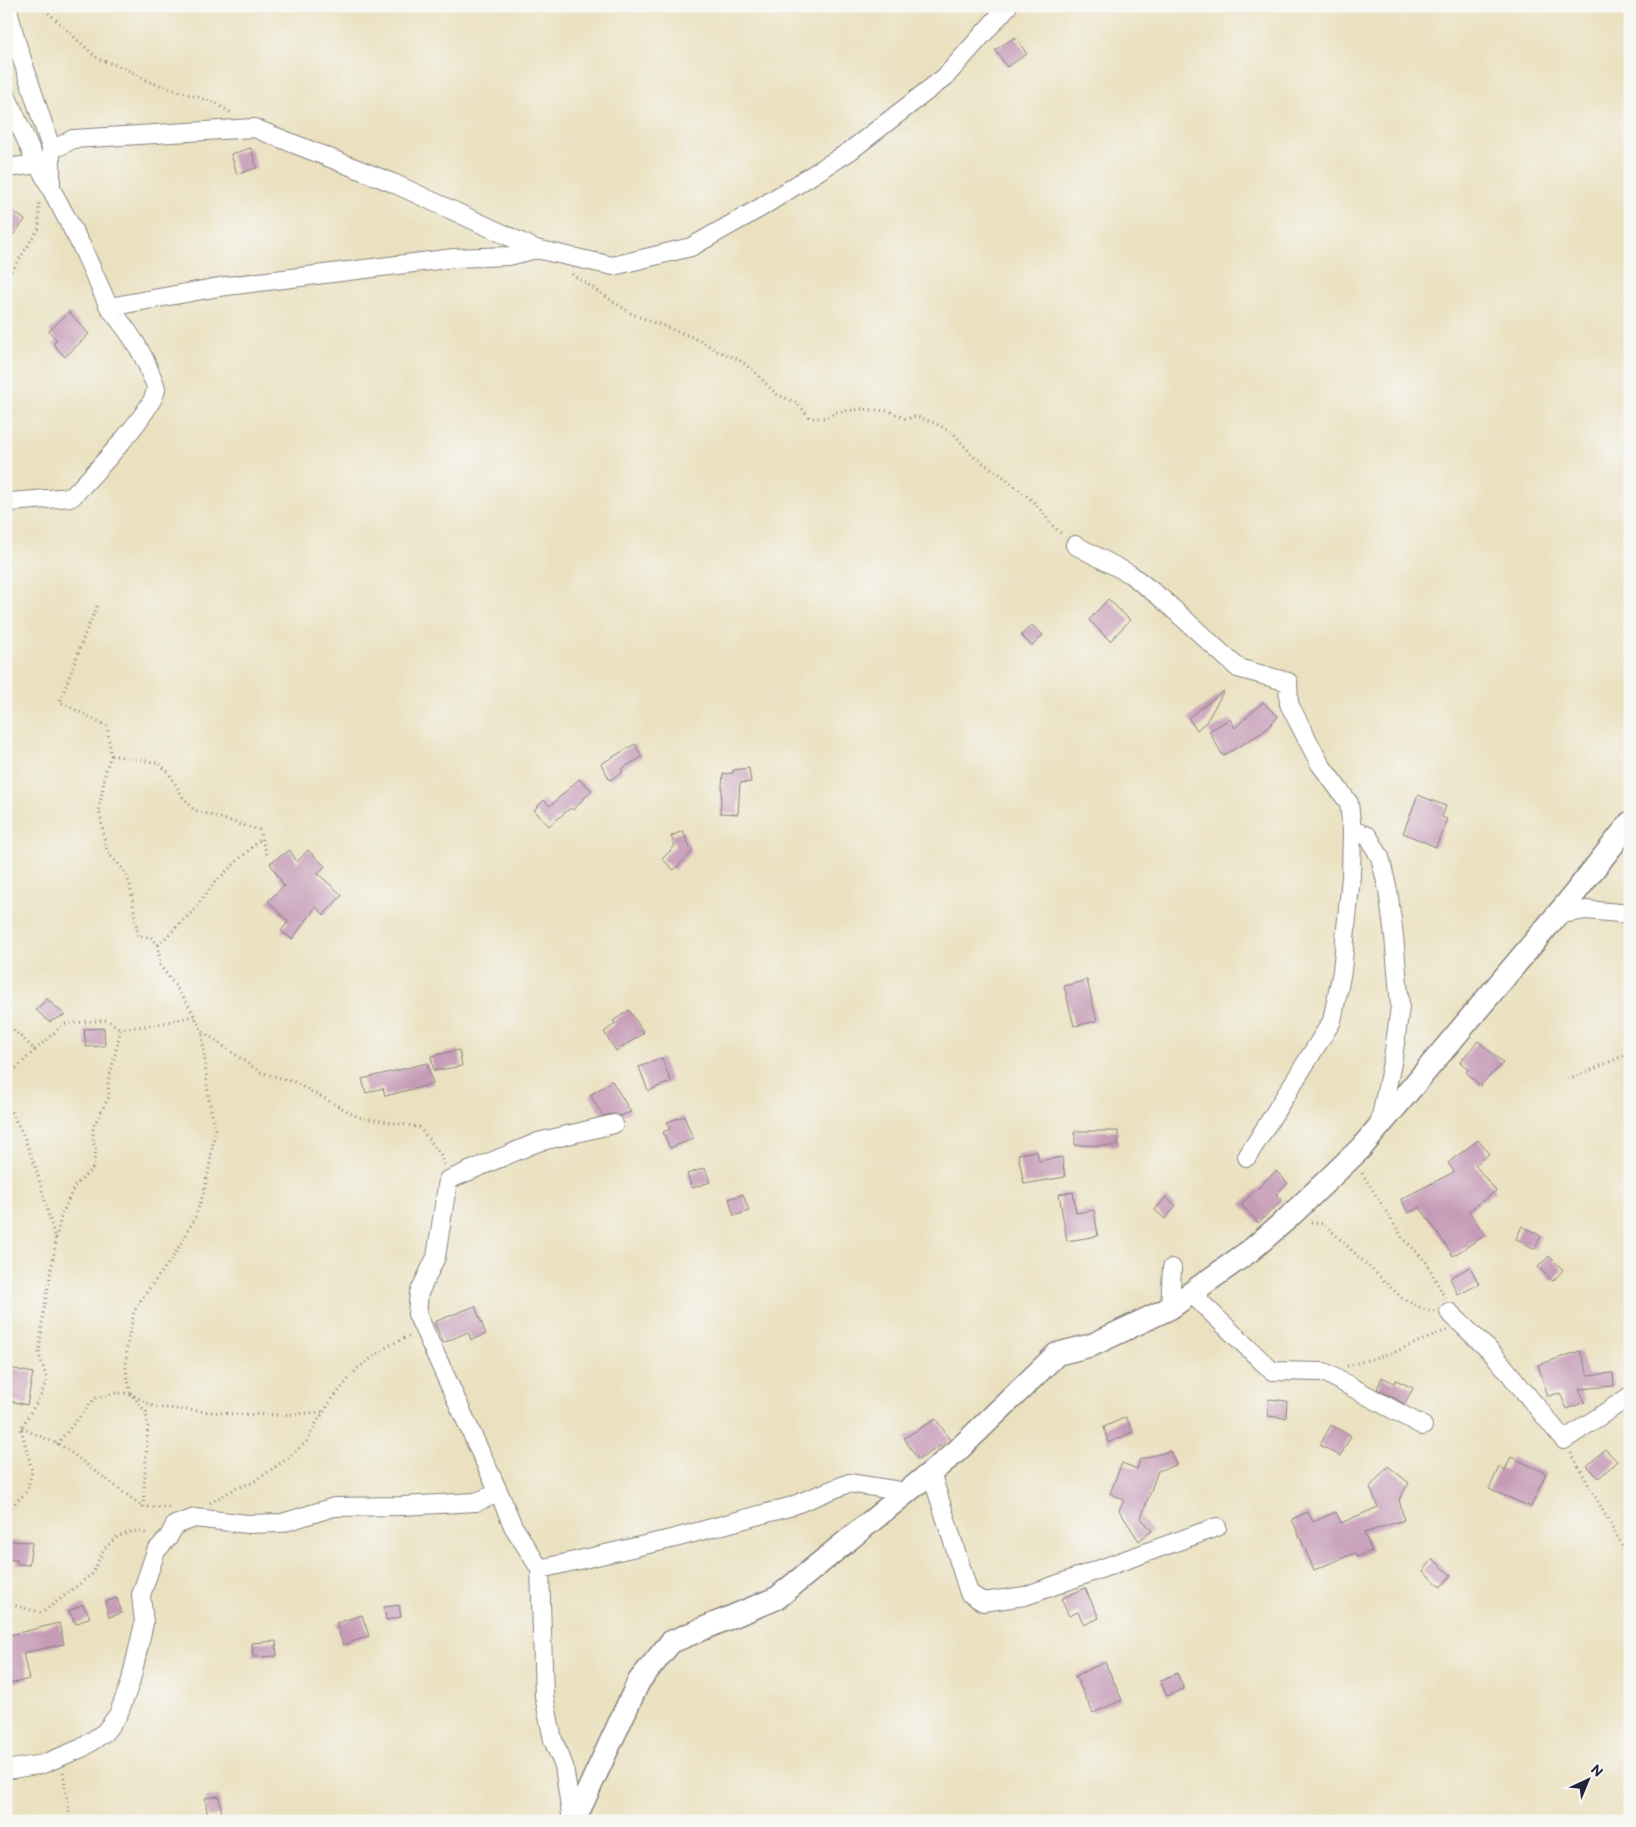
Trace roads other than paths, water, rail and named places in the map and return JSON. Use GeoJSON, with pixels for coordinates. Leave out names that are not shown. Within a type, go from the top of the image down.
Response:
{"type":"FeatureCollection","features":[{"type":"Feature","properties":{"kind":"street"},"geometry":{"type":"LineString","coordinates":[[7,6],[16,41],[51,148],[51,188]]}},
{"type":"Feature","properties":{"kind":"street"},"geometry":{"type":"LineString","coordinates":[[51,148],[60,146],[73,139],[254,128],[393,183],[536,249],[613,266],[691,247],[760,208],[850,150],[945,77],[1008,6]]}},
{"type":"Feature","properties":{"kind":"street"},"geometry":{"type":"LineString","coordinates":[[6,95],[32,153],[80,245],[109,307],[130,334],[146,360],[156,388],[153,402],[103,465],[72,496],[10,502],[6,500]]}},
{"type":"Feature","properties":{"kind":"street"},"geometry":{"type":"LineString","coordinates":[[6,168],[38,164]]}},
{"type":"Feature","properties":{"kind":"street"},"geometry":{"type":"LineString","coordinates":[[109,307],[228,286],[454,258],[510,256],[536,249]]}},
{"type":"Feature","properties":{"kind":"street"},"geometry":{"type":"LineString","coordinates":[[1075,545],[1130,574],[1161,598],[1238,668],[1288,682],[1289,704],[1320,764],[1349,803],[1352,830],[1351,876],[1342,971],[1332,1021],[1247,1157]]}},
{"type":"Feature","properties":{"kind":"street"},"geometry":{"type":"LineString","coordinates":[[573,1821],[639,1681],[671,1642],[777,1598],[956,1452],[1057,1354],[1092,1346],[1170,1308],[1252,1250],[1360,1148],[1557,915],[1630,823]]}},
{"type":"Feature","properties":{"kind":"street"},"geometry":{"type":"LineString","coordinates":[[1352,830],[1368,836],[1380,857],[1388,890],[1394,936],[1400,1007],[1393,1058],[1379,1126]]}},
{"type":"Feature","properties":{"kind":"street"},"geometry":{"type":"LineString","coordinates":[[1557,915],[1586,910],[1630,914]]}},
{"type":"Feature","properties":{"kind":"street"},"geometry":{"type":"LineString","coordinates":[[573,1821],[564,1766],[553,1740],[544,1696],[540,1569],[513,1526],[416,1314],[419,1293],[436,1257],[448,1180],[538,1142],[614,1124]]}},
{"type":"Feature","properties":{"kind":"street"},"geometry":{"type":"LineString","coordinates":[[1170,1308],[1172,1268]]}},
{"type":"Feature","properties":{"kind":"street"},"geometry":{"type":"LineString","coordinates":[[1191,1293],[1272,1371],[1324,1372],[1423,1426]]}},
{"type":"Feature","properties":{"kind":"street"},"geometry":{"type":"LineString","coordinates":[[1455,1318],[1495,1356],[1564,1440],[1630,1396]]}},
{"type":"Feature","properties":{"kind":"street"},"geometry":{"type":"LineString","coordinates":[[931,1472],[969,1593],[984,1602],[1025,1596],[1217,1527]]}},
{"type":"Feature","properties":{"kind":"street"},"geometry":{"type":"LineString","coordinates":[[540,1569],[675,1538],[789,1507],[850,1483],[906,1492]]}},
{"type":"Feature","properties":{"kind":"street"},"geometry":{"type":"LineString","coordinates":[[6,1770],[43,1764],[82,1748],[105,1732],[118,1715],[130,1684],[144,1623],[141,1595],[156,1550],[168,1538],[175,1525],[199,1519],[247,1524],[282,1522],[334,1507],[476,1502],[499,1493]]}}]}
